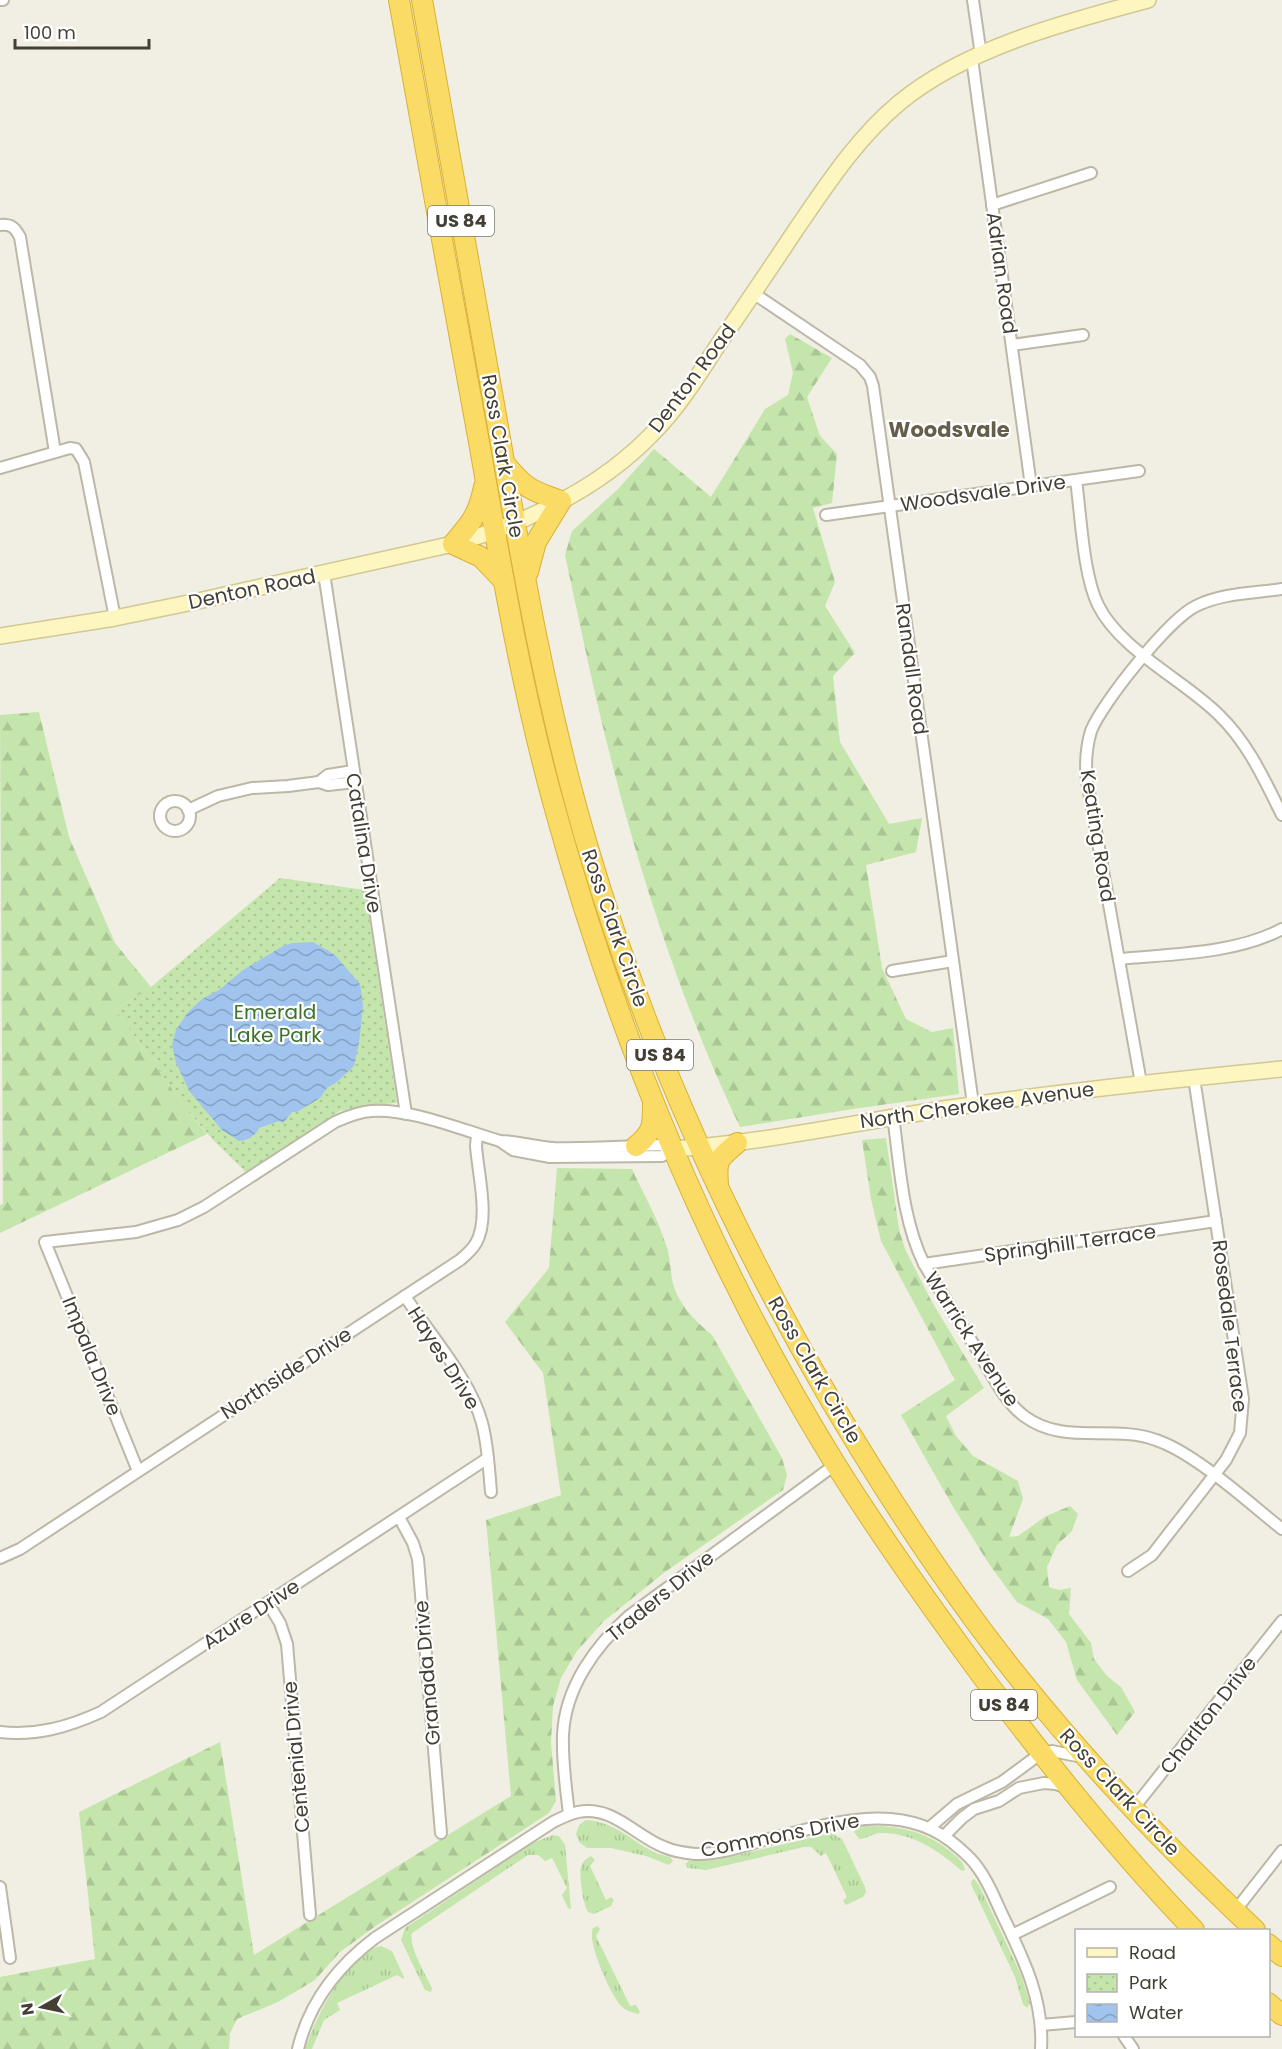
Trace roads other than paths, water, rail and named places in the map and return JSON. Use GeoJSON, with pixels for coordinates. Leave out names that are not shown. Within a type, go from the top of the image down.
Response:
{"type":"FeatureCollection","features":[{"type":"Feature","properties":{"kind":"highway","name":"Ross Clark Circle"},"geometry":{"type":"LineString","coordinates":[[399,0],[515,642],[537,742],[576,883],[605,972],[673,1149],[740,1292],[836,1464],[893,1553],[1040,1754],[1136,1869],[1193,1929]]}},
{"type":"Feature","properties":{"kind":"highway","name":"Ross Clark Circle"},"geometry":{"type":"LineString","coordinates":[[422,0],[515,523],[539,651],[559,738],[596,876],[644,1013],[698,1148],[764,1280],[836,1408],[916,1538],[954,1592],[1019,1678],[1085,1757],[1133,1809],[1254,1929]]}},
{"type":"Feature","properties":{"kind":"highway"},"geometry":{"type":"LineString","coordinates":[[414,80],[435,76]]}},
{"type":"Feature","properties":{"kind":"highway"},"geometry":{"type":"LineString","coordinates":[[446,260],[457,260],[469,265]]}},
{"type":"Feature","properties":{"kind":"highway"},"geometry":{"type":"LineString","coordinates":[[504,463],[523,485],[561,501],[536,542],[526,580]]}},
{"type":"Feature","properties":{"kind":"highway"},"geometry":{"type":"LineString","coordinates":[[486,481],[475,519],[453,544],[481,557],[504,581]]}},
{"type":"Feature","properties":{"kind":"highway"},"geometry":{"type":"LineString","coordinates":[[515,642],[524,642],[539,651]]}},
{"type":"Feature","properties":{"kind":"highway"},"geometry":{"type":"LineString","coordinates":[[537,742],[559,738]]}},
{"type":"Feature","properties":{"kind":"highway"},"geometry":{"type":"LineString","coordinates":[[576,883],[596,876]]}},
{"type":"Feature","properties":{"kind":"highway"},"geometry":{"type":"LineString","coordinates":[[636,1146],[650,1134],[653,1121],[653,1097]]}},
{"type":"Feature","properties":{"kind":"highway"},"geometry":{"type":"LineString","coordinates":[[718,1190],[716,1165],[723,1155],[737,1143]]}},
{"type":"Feature","properties":{"kind":"highway"},"geometry":{"type":"LineString","coordinates":[[740,1292],[764,1280]]}},
{"type":"Feature","properties":{"kind":"highway"},"geometry":{"type":"LineString","coordinates":[[836,1408],[842,1448],[841,1456],[836,1464]]}},
{"type":"Feature","properties":{"kind":"highway"},"geometry":{"type":"LineString","coordinates":[[934,1611],[954,1592]]}},
{"type":"Feature","properties":{"kind":"highway"},"geometry":{"type":"LineString","coordinates":[[1270,1945],[1282,1956]]}},
{"type":"Feature","properties":{"kind":"highway"},"geometry":{"type":"LineString","coordinates":[[1270,2004],[1282,2015]]}},
{"type":"Feature","properties":{"kind":"street","name":"Adrian Road"},"geometry":{"type":"LineString","coordinates":[[973,0],[976,57],[992,205],[1031,486]]}},
{"type":"Feature","properties":{"kind":"street","name":"Denton Road"},"geometry":{"type":"LineString","coordinates":[[0,636],[115,618],[453,544],[495,532],[561,501],[608,471],[652,434],[693,382],[831,179],[872,129],[916,90],[976,57],[1058,25],[1148,0]]}},
{"type":"Feature","properties":{"kind":"street"},"geometry":{"type":"LineString","coordinates":[[992,205],[1091,173]]}},
{"type":"Feature","properties":{"kind":"street"},"geometry":{"type":"LineString","coordinates":[[0,225],[10,225],[15,228],[20,237],[56,452]]}},
{"type":"Feature","properties":{"kind":"street","name":"Randall Road"},"geometry":{"type":"LineString","coordinates":[[753,293],[855,361],[870,377],[973,1104]]}},
{"type":"Feature","properties":{"kind":"street"},"geometry":{"type":"LineString","coordinates":[[1012,345],[1083,335]]}},
{"type":"Feature","properties":{"kind":"street"},"geometry":{"type":"LineString","coordinates":[[0,468],[70,448],[76,449],[84,462],[115,618]]}},
{"type":"Feature","properties":{"kind":"street","name":"Woodsvale Drive"},"geometry":{"type":"LineString","coordinates":[[826,515],[1139,471]]}},
{"type":"Feature","properties":{"kind":"street"},"geometry":{"type":"LineString","coordinates":[[1076,480],[1089,577],[1095,597],[1111,625],[1231,727],[1251,754],[1282,815]]}},
{"type":"Feature","properties":{"kind":"street","name":"Catalina Drive"},"geometry":{"type":"LineString","coordinates":[[324,573],[406,1114]]}},
{"type":"Feature","properties":{"kind":"street","name":"Keating Road"},"geometry":{"type":"LineString","coordinates":[[1142,1083],[1087,781],[1086,761],[1089,740],[1100,713],[1174,622],[1197,605],[1215,599],[1282,589]]}},
{"type":"Feature","properties":{"kind":"street"},"geometry":{"type":"LineString","coordinates":[[188,810],[218,796],[252,788],[319,782],[328,785],[354,776]]}},
{"type":"Feature","properties":{"kind":"street"},"geometry":{"type":"LineString","coordinates":[[1119,959],[1226,948],[1254,941],[1282,929]]}},
{"type":"Feature","properties":{"kind":"street"},"geometry":{"type":"LineString","coordinates":[[892,971],[953,961]]}},
{"type":"Feature","properties":{"kind":"street","name":"North Cherokee Avenue"},"geometry":{"type":"LineString","coordinates":[[45,1242],[136,1232],[172,1223],[204,1207],[335,1122],[347,1116],[371,1111],[406,1114],[500,1141],[516,1141],[552,1148],[661,1145],[673,1149],[698,1148],[893,1116],[1067,1091],[1282,1069]]}},
{"type":"Feature","properties":{"kind":"street","name":"Rosedale Terrace"},"geometry":{"type":"LineString","coordinates":[[1128,1571],[1152,1555],[1227,1460],[1236,1442],[1243,1411],[1194,1078]]}},
{"type":"Feature","properties":{"kind":"street","name":"Warrick Avenue"},"geometry":{"type":"LineString","coordinates":[[893,1116],[910,1230],[924,1264],[1001,1389],[1022,1414],[1045,1428],[1057,1431],[1075,1434],[1128,1434],[1172,1446],[1282,1528]]}},
{"type":"Feature","properties":{"kind":"street","name":"Northside Drive"},"geometry":{"type":"LineString","coordinates":[[0,1557],[20,1549],[460,1260],[476,1243],[483,1218],[477,1135]]}},
{"type":"Feature","properties":{"kind":"street","name":"North Cherokee Avenue"},"geometry":{"type":"LineString","coordinates":[[500,1141],[513,1150],[550,1157],[662,1155],[673,1149]]}},
{"type":"Feature","properties":{"kind":"street","name":"Springhill Terrace"},"geometry":{"type":"LineString","coordinates":[[924,1264],[1216,1221]]}},
{"type":"Feature","properties":{"kind":"street","name":"Impala Drive"},"geometry":{"type":"LineString","coordinates":[[45,1242],[138,1471]]}},
{"type":"Feature","properties":{"kind":"street","name":"Hayes Drive"},"geometry":{"type":"LineString","coordinates":[[405,1296],[474,1402],[483,1423],[491,1492]]}},
{"type":"Feature","properties":{"kind":"street","name":"Azure Drive"},"geometry":{"type":"LineString","coordinates":[[0,1732],[25,1734],[54,1730],[101,1712],[488,1458]]}},
{"type":"Feature","properties":{"kind":"street","name":"Traders Drive"},"geometry":{"type":"LineString","coordinates":[[569,1814],[563,1734],[568,1706],[578,1680],[592,1655],[608,1634],[629,1616],[836,1464]]}},
{"type":"Feature","properties":{"kind":"street","name":"Granada Drive"},"geometry":{"type":"LineString","coordinates":[[399,1517],[413,1543],[418,1559],[441,1833]]}},
{"type":"Feature","properties":{"kind":"street","name":"Centenial Drive"},"geometry":{"type":"LineString","coordinates":[[268,1603],[280,1623],[287,1644],[310,1915]]}},
{"type":"Feature","properties":{"kind":"street","name":"Charlton Drive"},"geometry":{"type":"LineString","coordinates":[[1133,1809],[1282,1621]]}},
{"type":"Feature","properties":{"kind":"street"},"geometry":{"type":"LineString","coordinates":[[929,1828],[957,1804],[1002,1782],[1040,1754],[1052,1751],[1085,1757]]}},
{"type":"Feature","properties":{"kind":"street"},"geometry":{"type":"LineString","coordinates":[[944,1836],[974,1809],[999,1801],[1019,1788],[1044,1783],[1056,1784],[1068,1789]]}},
{"type":"Feature","properties":{"kind":"street","name":"Commons Drive"},"geometry":{"type":"LineString","coordinates":[[298,2049],[305,2026],[320,1996],[354,1955],[382,1934],[543,1828],[569,1814],[581,1811],[603,1814],[629,1824],[663,1847],[694,1854],[718,1852],[866,1818],[898,1818],[929,1828],[944,1836],[977,1866],[989,1886],[1032,1979],[1041,2025],[1041,2049]]}},
{"type":"Feature","properties":{"kind":"street"},"geometry":{"type":"LineString","coordinates":[[1235,1911],[1282,1851]]}},
{"type":"Feature","properties":{"kind":"street"},"geometry":{"type":"LineString","coordinates":[[0,1887],[10,1958]]}},
{"type":"Feature","properties":{"kind":"street"},"geometry":{"type":"LineString","coordinates":[[1012,1935],[1110,1887]]}},
{"type":"Feature","properties":{"kind":"street"},"geometry":{"type":"LineString","coordinates":[[1041,2025],[1075,2022]]}},
{"type":"Feature","properties":{"kind":"water"},"geometry":{"type":"Polygon","coordinates":[[[313,942],[335,955],[360,984],[363,1006],[354,1066],[327,1088],[320,1098],[297,1112],[292,1112],[283,1123],[279,1121],[259,1128],[251,1137],[239,1141],[222,1130],[190,1092],[176,1063],[172,1045],[176,1030],[188,1012],[202,999],[219,990],[243,970],[283,946],[313,942]]]}},
{"type":"Feature","properties":{"kind":"district","name":"Woodsvale"},"geometry":{"type":"Point","coordinates":[949,430]}},
{"type":"Feature","properties":{"kind":"park label","name":"Emerald Lake Park"},"geometry":{"type":"Point","coordinates":[275,1024]}}]}
